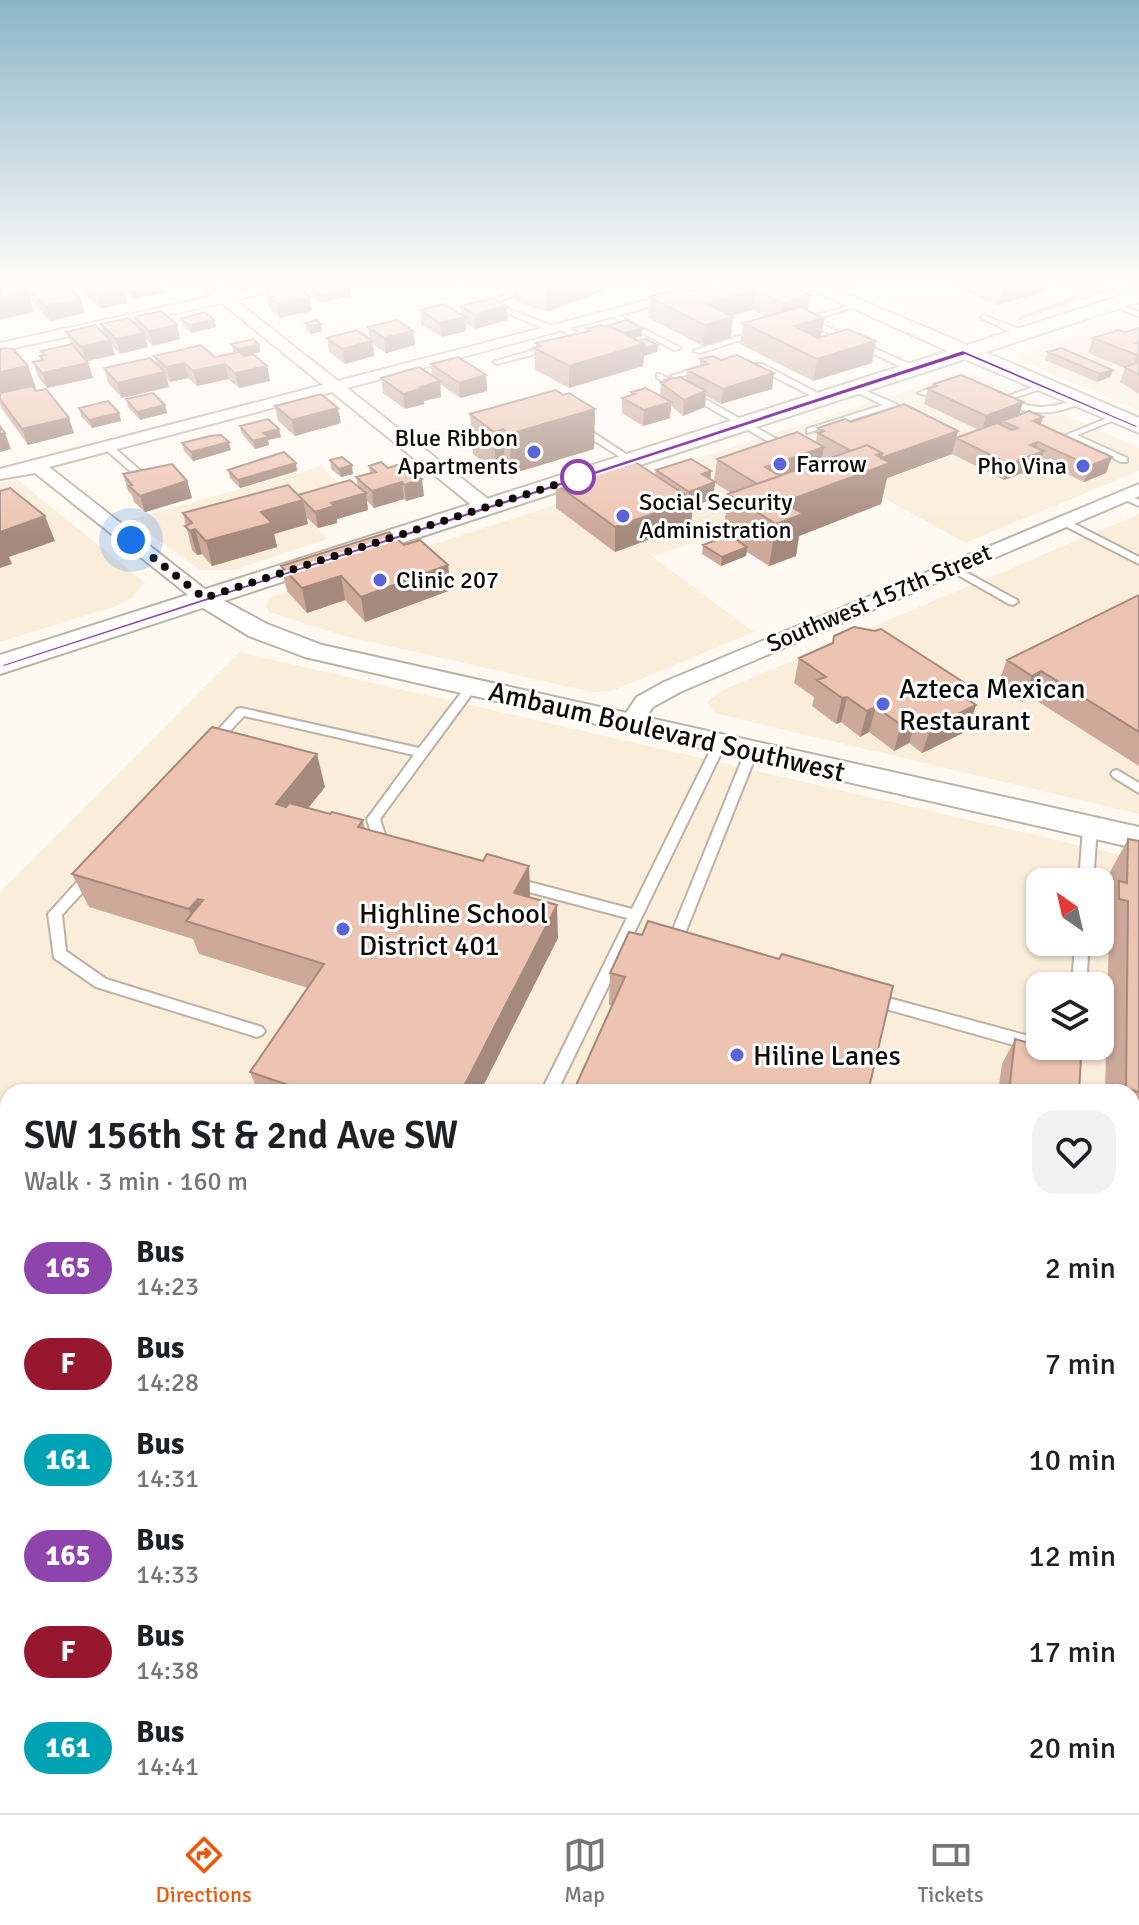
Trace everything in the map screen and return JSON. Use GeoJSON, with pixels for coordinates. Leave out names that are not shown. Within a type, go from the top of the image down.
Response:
{"type":"FeatureCollection","features":[{"type":"Feature","properties":{"kind":"main road"},"geometry":{"type":"LineString","coordinates":[[0,665],[924,366]]}},
{"type":"Feature","properties":{"kind":"main road"},"geometry":{"type":"LineString","coordinates":[[998,366],[1139,426]]}},
{"type":"Feature","properties":{"kind":"street"},"geometry":{"type":"LineString","coordinates":[[307,366],[486,507]]}},
{"type":"Feature","properties":{"kind":"street"},"geometry":{"type":"LineString","coordinates":[[0,474],[414,366]]}},
{"type":"Feature","properties":{"kind":"street"},"geometry":{"type":"LineString","coordinates":[[0,487],[36,465]]}},
{"type":"Feature","properties":{"kind":"street"},"geometry":{"type":"LineString","coordinates":[[36,465],[204,598]]}},
{"type":"Feature","properties":{"kind":"street","name":"Southwest 157th Street"},"geometry":{"type":"LineString","coordinates":[[631,723],[645,702],[672,687],[1062,521],[1134,496]]}},
{"type":"Feature","properties":{"kind":"street","name":"Ambaum Boulevard Southwest"},"geometry":{"type":"LineString","coordinates":[[204,598],[258,630],[314,651],[1139,838]]}},
{"type":"Feature","properties":{"kind":"lane"},"geometry":{"type":"LineString","coordinates":[[675,376],[713,366]]}},
{"type":"Feature","properties":{"kind":"lane"},"geometry":{"type":"LineString","coordinates":[[758,366],[823,398]]}},
{"type":"Feature","properties":{"kind":"lane"},"geometry":{"type":"LineString","coordinates":[[901,366],[940,387]]}},
{"type":"Feature","properties":{"kind":"lane"},"geometry":{"type":"LineString","coordinates":[[660,376],[802,456]]}},
{"type":"Feature","properties":{"kind":"lane"},"geometry":{"type":"LineString","coordinates":[[922,393],[951,384]]}},
{"type":"Feature","properties":{"kind":"lane"},"geometry":{"type":"LineString","coordinates":[[1004,399],[1044,385]]}},
{"type":"Feature","properties":{"kind":"lane"},"geometry":{"type":"LineString","coordinates":[[855,388],[916,418]]}},
{"type":"Feature","properties":{"kind":"lane"},"geometry":{"type":"LineString","coordinates":[[990,393],[1030,411],[1046,412],[1080,401]]}},
{"type":"Feature","properties":{"kind":"lane"},"geometry":{"type":"LineString","coordinates":[[810,431],[891,405]]}},
{"type":"Feature","properties":{"kind":"lane"},"geometry":{"type":"LineString","coordinates":[[1118,417],[1070,435],[1124,460]]}},
{"type":"Feature","properties":{"kind":"lane"},"geometry":{"type":"LineString","coordinates":[[567,420],[631,460]]}},
{"type":"Feature","properties":{"kind":"lane"},"geometry":{"type":"LineString","coordinates":[[107,446],[140,475]]}},
{"type":"Feature","properties":{"kind":"lane"},"geometry":{"type":"LineString","coordinates":[[1062,521],[1139,561]]}},
{"type":"Feature","properties":{"kind":"lane"},"geometry":{"type":"LineString","coordinates":[[953,568],[1013,602]]}},
{"type":"Feature","properties":{"kind":"lane"},"geometry":{"type":"LineString","coordinates":[[394,851],[379,847],[373,819],[471,687]]}},
{"type":"Feature","properties":{"kind":"lane"},"geometry":{"type":"LineString","coordinates":[[200,757],[241,712],[422,753]]}},
{"type":"Feature","properties":{"kind":"lane"},"geometry":{"type":"LineString","coordinates":[[553,1084],[720,743]]}},
{"type":"Feature","properties":{"kind":"lane"},"geometry":{"type":"LineString","coordinates":[[689,948],[674,944],[752,750]]}},
{"type":"Feature","properties":{"kind":"lane"},"geometry":{"type":"LineString","coordinates":[[1117,774],[1139,789]]}},
{"type":"Feature","properties":{"kind":"lane"},"geometry":{"type":"LineString","coordinates":[[1087,868],[1090,827]]}},
{"type":"Feature","properties":{"kind":"lane"},"geometry":{"type":"LineString","coordinates":[[96,869],[55,914],[59,954],[101,983],[257,1031]]}},
{"type":"Feature","properties":{"kind":"lane"},"geometry":{"type":"LineString","coordinates":[[497,878],[635,915]]}},
{"type":"Feature","properties":{"kind":"lane"},"geometry":{"type":"LineString","coordinates":[[855,995],[1026,1043]]}},
{"type":"Feature","properties":{"kind":"shaded area"},"geometry":{"type":"Polygon","coordinates":[[[1032,366],[1139,366],[1139,411],[1032,366]]]}},
{"type":"Feature","properties":{"kind":"shaded area"},"geometry":{"type":"Polygon","coordinates":[[[960,373],[974,375],[1139,448],[1139,471],[965,543],[857,483],[653,557],[754,632],[612,691],[592,692],[344,636],[269,612],[266,606],[269,598],[960,373]]]}},
{"type":"Feature","properties":{"kind":"shaded area"},"geometry":{"type":"Polygon","coordinates":[[[321,466],[349,492],[297,508],[328,539],[233,570],[200,570],[130,520],[321,466]]]}},
{"type":"Feature","properties":{"kind":"shaded area"},"geometry":{"type":"Polygon","coordinates":[[[17,479],[145,583],[132,598],[116,606],[0,642],[0,484],[17,479]]]}},
{"type":"Feature","properties":{"kind":"shaded area"},"geometry":{"type":"Polygon","coordinates":[[[1139,514],[1139,814],[714,713],[707,702],[723,690],[1139,514]]]}},
{"type":"Feature","properties":{"kind":"shaded area"},"geometry":{"type":"Polygon","coordinates":[[[239,652],[1139,859],[1139,1084],[0,1084],[0,892],[239,652]]]}},
{"type":"Feature","properties":{"kind":"building"},"geometry":{"type":"Polygon","coordinates":[[[0,366],[28,366],[0,372],[0,366]]]}},
{"type":"Feature","properties":{"kind":"building"},"geometry":{"type":"Polygon","coordinates":[[[36,366],[76,366],[42,373],[36,366]]]}},
{"type":"Feature","properties":{"kind":"building"},"geometry":{"type":"Polygon","coordinates":[[[158,366],[165,372],[117,383],[104,368],[158,366]]]}},
{"type":"Feature","properties":{"kind":"building"},"geometry":{"type":"Polygon","coordinates":[[[187,366],[218,366],[193,371],[187,366]]]}},
{"type":"Feature","properties":{"kind":"building"},"geometry":{"type":"Polygon","coordinates":[[[227,366],[267,366],[235,373],[227,366]]]}},
{"type":"Feature","properties":{"kind":"building"},"geometry":{"type":"Polygon","coordinates":[[[433,366],[471,366],[486,375],[459,383],[433,366]]]}},
{"type":"Feature","properties":{"kind":"building"},"geometry":{"type":"Polygon","coordinates":[[[702,366],[759,366],[774,373],[723,389],[687,370],[702,366]]]}},
{"type":"Feature","properties":{"kind":"building"},"geometry":{"type":"Polygon","coordinates":[[[1080,366],[1103,366],[1113,370],[1100,374],[1080,366]]]}},
{"type":"Feature","properties":{"kind":"building"},"geometry":{"type":"Polygon","coordinates":[[[1139,366],[1139,375],[1125,367],[1139,366]]]}},
{"type":"Feature","properties":{"kind":"building"},"geometry":{"type":"Polygon","coordinates":[[[419,367],[440,381],[403,394],[381,378],[419,367]]]}},
{"type":"Feature","properties":{"kind":"building"},"geometry":{"type":"Polygon","coordinates":[[[961,375],[1023,402],[986,416],[928,389],[961,375]]]}},
{"type":"Feature","properties":{"kind":"building"},"geometry":{"type":"Polygon","coordinates":[[[680,377],[706,391],[684,400],[661,383],[680,377]]]}},
{"type":"Feature","properties":{"kind":"building"},"geometry":{"type":"Polygon","coordinates":[[[32,386],[36,391],[46,389],[69,418],[22,429],[0,399],[0,393],[32,386]]]}},
{"type":"Feature","properties":{"kind":"building"},"geometry":{"type":"Polygon","coordinates":[[[646,388],[671,402],[644,410],[622,398],[646,388]]]}},
{"type":"Feature","properties":{"kind":"building"},"geometry":{"type":"Polygon","coordinates":[[[556,390],[563,395],[569,393],[595,409],[510,434],[503,429],[494,432],[470,414],[556,390]]]}},
{"type":"Feature","properties":{"kind":"building"},"geometry":{"type":"Polygon","coordinates":[[[153,393],[165,405],[137,412],[126,399],[153,393]]]}},
{"type":"Feature","properties":{"kind":"building"},"geometry":{"type":"Polygon","coordinates":[[[321,394],[338,408],[292,420],[275,406],[321,394]]]}},
{"type":"Feature","properties":{"kind":"building"},"geometry":{"type":"Polygon","coordinates":[[[108,401],[119,413],[89,420],[79,408],[108,401]]]}},
{"type":"Feature","properties":{"kind":"building"},"geometry":{"type":"Polygon","coordinates":[[[904,404],[958,431],[881,458],[882,453],[867,445],[851,451],[818,433],[824,431],[818,428],[845,419],[851,422],[904,404]]]}},
{"type":"Feature","properties":{"kind":"building"},"geometry":{"type":"Polygon","coordinates":[[[1029,411],[1043,417],[1033,421],[1112,457],[1090,466],[1038,442],[1030,445],[1044,451],[1009,464],[956,438],[997,423],[1012,430],[1018,428],[1002,421],[1029,411]]]}},
{"type":"Feature","properties":{"kind":"building"},"geometry":{"type":"Polygon","coordinates":[[[268,419],[279,429],[263,433],[268,437],[253,441],[240,426],[268,419]]]}},
{"type":"Feature","properties":{"kind":"building"},"geometry":{"type":"Polygon","coordinates":[[[797,432],[824,447],[765,467],[780,476],[757,484],[717,459],[797,432]]]}},
{"type":"Feature","properties":{"kind":"building"},"geometry":{"type":"Polygon","coordinates":[[[221,435],[229,442],[191,452],[182,443],[210,436],[221,435]]]}},
{"type":"Feature","properties":{"kind":"building"},"geometry":{"type":"Polygon","coordinates":[[[867,445],[882,453],[876,455],[890,463],[784,502],[803,514],[776,524],[728,494],[867,445]]]}},
{"type":"Feature","properties":{"kind":"building"},"geometry":{"type":"Polygon","coordinates":[[[284,452],[296,463],[238,480],[228,470],[284,452]]]}},
{"type":"Feature","properties":{"kind":"building"},"geometry":{"type":"Polygon","coordinates":[[[342,457],[352,465],[339,469],[330,460],[342,457]]]}},
{"type":"Feature","properties":{"kind":"building"},"geometry":{"type":"Polygon","coordinates":[[[691,459],[711,471],[702,474],[715,482],[689,492],[656,470],[691,459]]]}},
{"type":"Feature","properties":{"kind":"building"},"geometry":{"type":"Polygon","coordinates":[[[632,460],[693,500],[615,527],[556,484],[632,460]]]}},
{"type":"Feature","properties":{"kind":"building"},"geometry":{"type":"Polygon","coordinates":[[[381,462],[388,468],[400,464],[422,479],[372,491],[356,477],[376,472],[369,466],[381,462]]]}},
{"type":"Feature","properties":{"kind":"building"},"geometry":{"type":"Polygon","coordinates":[[[172,464],[187,481],[140,496],[129,486],[132,485],[123,474],[172,464]]]}},
{"type":"Feature","properties":{"kind":"building"},"geometry":{"type":"Polygon","coordinates":[[[350,480],[366,493],[331,503],[334,506],[315,512],[298,495],[350,480]]]}},
{"type":"Feature","properties":{"kind":"building"},"geometry":{"type":"Polygon","coordinates":[[[288,485],[303,500],[261,512],[272,523],[206,541],[195,529],[190,531],[185,526],[192,523],[183,513],[288,485]]]}},
{"type":"Feature","properties":{"kind":"building"},"geometry":{"type":"Polygon","coordinates":[[[10,488],[45,516],[0,532],[0,491],[10,488]]]}},
{"type":"Feature","properties":{"kind":"building"},"geometry":{"type":"Polygon","coordinates":[[[389,532],[404,545],[420,540],[448,565],[361,597],[341,576],[302,588],[281,566],[389,532]]]}},
{"type":"Feature","properties":{"kind":"building"},"geometry":{"type":"Polygon","coordinates":[[[729,535],[747,547],[722,557],[703,545],[729,535]]]}},
{"type":"Feature","properties":{"kind":"building"},"geometry":{"type":"Polygon","coordinates":[[[1139,595],[1139,732],[1041,671],[1032,676],[1007,660],[1139,595]]]}},
{"type":"Feature","properties":{"kind":"building"},"geometry":{"type":"Polygon","coordinates":[[[854,627],[875,631],[881,629],[974,689],[962,696],[976,705],[931,727],[917,718],[901,725],[876,707],[867,711],[847,697],[842,698],[817,680],[826,677],[799,658],[833,643],[834,636],[854,627]]]}},
{"type":"Feature","properties":{"kind":"building","name":"Highline School District 401"},"geometry":{"type":"Polygon","coordinates":[[[212,727],[317,754],[276,804],[286,807],[289,803],[363,820],[358,827],[483,861],[487,854],[529,866],[514,893],[557,905],[465,1084],[285,1084],[250,1072],[324,964],[186,921],[203,900],[198,899],[189,909],[72,874],[212,727]]]}},
{"type":"Feature","properties":{"kind":"building"},"geometry":{"type":"Polygon","coordinates":[[[1128,839],[1139,841],[1139,1084],[1126,1084],[1128,901],[1119,899],[1119,881],[1127,883],[1128,839]]]}},
{"type":"Feature","properties":{"kind":"building","name":"Hiline Lanes"},"geometry":{"type":"Polygon","coordinates":[[[648,921],[779,959],[782,954],[893,986],[870,1084],[577,1084],[625,977],[610,973],[629,932],[642,935],[648,921]]]}},
{"type":"Feature","properties":{"kind":"building"},"geometry":{"type":"Polygon","coordinates":[[[1015,1039],[1026,1042],[1026,1060],[1081,1060],[1079,1084],[1010,1084],[1015,1039]]]}},
{"type":"Feature","properties":{"kind":"bus line","name":"165"},"geometry":{"type":"LineString","coordinates":[[0,665],[924,366]]}},
{"type":"Feature","properties":{"kind":"bus line","name":"165"},"geometry":{"type":"LineString","coordinates":[[998,366],[1139,426]]}},
{"type":"Feature","properties":{"kind":"place","name":"Blue Ribbon Apartments"},"geometry":{"type":"Point","coordinates":[534,452]}},
{"type":"Feature","properties":{"kind":"place","name":"Farrow"},"geometry":{"type":"Point","coordinates":[780,464]}},
{"type":"Feature","properties":{"kind":"place","name":"Pho Vina"},"geometry":{"type":"Point","coordinates":[1083,466]}},
{"type":"Feature","properties":{"kind":"place","name":"Social Security Administration"},"geometry":{"type":"Point","coordinates":[623,516]}},
{"type":"Feature","properties":{"kind":"place","name":"Clinic 207"},"geometry":{"type":"Point","coordinates":[380,580]}},
{"type":"Feature","properties":{"kind":"place","name":"Azteca Mexican Restaurant"},"geometry":{"type":"Point","coordinates":[883,704]}},
{"type":"Feature","properties":{"kind":"place","name":"Highline School District 401"},"geometry":{"type":"Point","coordinates":[343,929]}},
{"type":"Feature","properties":{"kind":"place","name":"Hiline Lanes"},"geometry":{"type":"Point","coordinates":[737,1055]}},
{"type":"Feature","properties":{"kind":"route"},"geometry":{"type":"LineString","coordinates":[[131,540],[204,598],[589,474],[578,477]]}}]}
